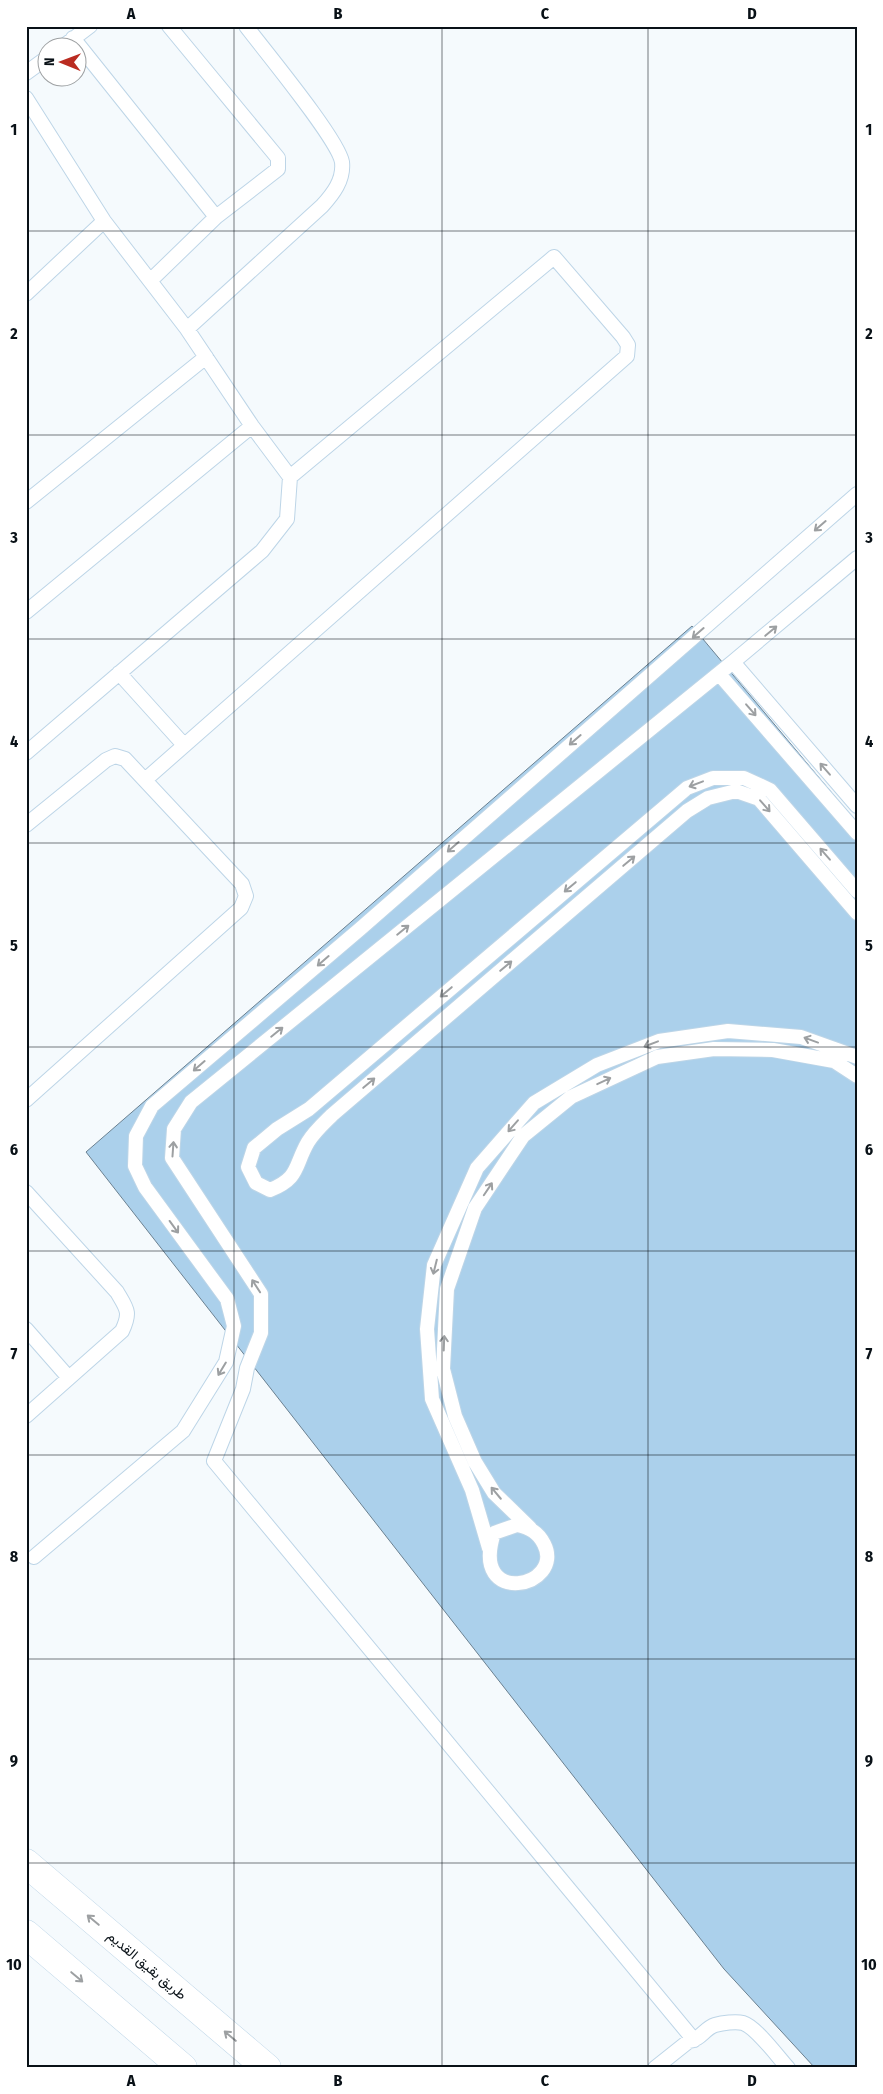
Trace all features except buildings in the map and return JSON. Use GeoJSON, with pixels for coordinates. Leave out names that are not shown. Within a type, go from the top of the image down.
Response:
{"type":"FeatureCollection","features":[{"type":"Feature","properties":{"kind":"main road","name":"طريق بقيق القديم"},"geometry":{"type":"LineString","coordinates":[[26,1863],[267,2068]]}},
{"type":"Feature","properties":{"kind":"main road"},"geometry":{"type":"LineString","coordinates":[[26,1934],[183,2068]]}},
{"type":"Feature","properties":{"kind":"lane"},"geometry":{"type":"LineString","coordinates":[[73,38],[90,26]]}},
{"type":"Feature","properties":{"kind":"lane"},"geometry":{"type":"LineString","coordinates":[[150,282],[216,217],[278,169],[278,158],[169,26]]}},
{"type":"Feature","properties":{"kind":"lane"},"geometry":{"type":"LineString","coordinates":[[186,329],[322,206],[337,190],[342,162],[331,138],[246,26]]}},
{"type":"Feature","properties":{"kind":"lane"},"geometry":{"type":"LineString","coordinates":[[88,57],[216,217]]}},
{"type":"Feature","properties":{"kind":"lane"},"geometry":{"type":"LineString","coordinates":[[26,73],[38,64]]}},
{"type":"Feature","properties":{"kind":"lane"},"geometry":{"type":"LineString","coordinates":[[26,98],[104,221],[186,329],[252,426],[290,477],[287,519],[262,551],[26,753]]}},
{"type":"Feature","properties":{"kind":"lane"},"geometry":{"type":"LineString","coordinates":[[26,294],[104,221]]}},
{"type":"Feature","properties":{"kind":"lane"},"geometry":{"type":"LineString","coordinates":[[145,780],[627,356],[628,345],[554,258],[290,477]]}},
{"type":"Feature","properties":{"kind":"lane"},"geometry":{"type":"LineString","coordinates":[[26,502],[206,357]]}},
{"type":"Feature","properties":{"kind":"lane"},"geometry":{"type":"LineString","coordinates":[[26,612],[252,426]]}},
{"type":"Feature","properties":{"kind":"lane"},"geometry":{"type":"LineString","coordinates":[[34,1557],[183,1431],[226,1362],[234,1326],[227,1299],[145,1187],[135,1166],[136,1136],[152,1106],[367,922],[857,494]]}},
{"type":"Feature","properties":{"kind":"lane"},"geometry":{"type":"LineString","coordinates":[[694,2040],[214,1461],[243,1389],[246,1368],[260,1334],[261,1294],[172,1158],[174,1129],[191,1102],[719,674],[857,558]]}},
{"type":"Feature","properties":{"kind":"lane"},"geometry":{"type":"LineString","coordinates":[[733,662],[857,806]]}},
{"type":"Feature","properties":{"kind":"lane"},"geometry":{"type":"LineString","coordinates":[[119,673],[184,745]]}},
{"type":"Feature","properties":{"kind":"lane"},"geometry":{"type":"LineString","coordinates":[[719,674],[857,833]]}},
{"type":"Feature","properties":{"kind":"lane"},"geometry":{"type":"LineString","coordinates":[[26,825],[106,760],[115,756],[125,759],[242,884],[246,896],[241,908],[26,1100]]}},
{"type":"Feature","properties":{"kind":"lane"},"geometry":{"type":"LineString","coordinates":[[857,891],[770,790],[744,778],[713,778],[687,788],[309,1109],[254,1148],[248,1167],[256,1183],[270,1190],[286,1184],[299,1164],[308,1142],[332,1115],[687,812],[708,798],[736,792],[759,799],[857,913]]}},
{"type":"Feature","properties":{"kind":"lane"},"geometry":{"type":"LineString","coordinates":[[857,1057],[801,1037],[737,1032],[659,1041],[597,1065],[534,1103],[477,1168],[434,1265],[427,1329],[432,1399],[472,1490],[489,1548],[489,1562],[495,1573],[505,1581],[518,1584],[531,1581],[540,1573],[546,1561],[546,1548],[540,1536],[494,1493],[475,1462],[455,1416],[443,1369],[447,1289],[475,1208],[524,1136],[571,1097],[657,1057],[714,1049],[773,1050],[834,1061],[857,1076]]}},
{"type":"Feature","properties":{"kind":"lane"},"geometry":{"type":"LineString","coordinates":[[26,1192],[117,1292],[129,1317],[122,1331],[26,1416]]}},
{"type":"Feature","properties":{"kind":"lane"},"geometry":{"type":"LineString","coordinates":[[26,1329],[69,1378]]}},
{"type":"Feature","properties":{"kind":"lane"},"geometry":{"type":"LineString","coordinates":[[489,1548],[494,1534],[499,1531],[517,1525],[530,1528]]}},
{"type":"Feature","properties":{"kind":"lane"},"geometry":{"type":"LineString","coordinates":[[655,2068],[689,2041],[694,2040],[714,2025],[743,2023],[755,2032],[788,2068]]}}]}
